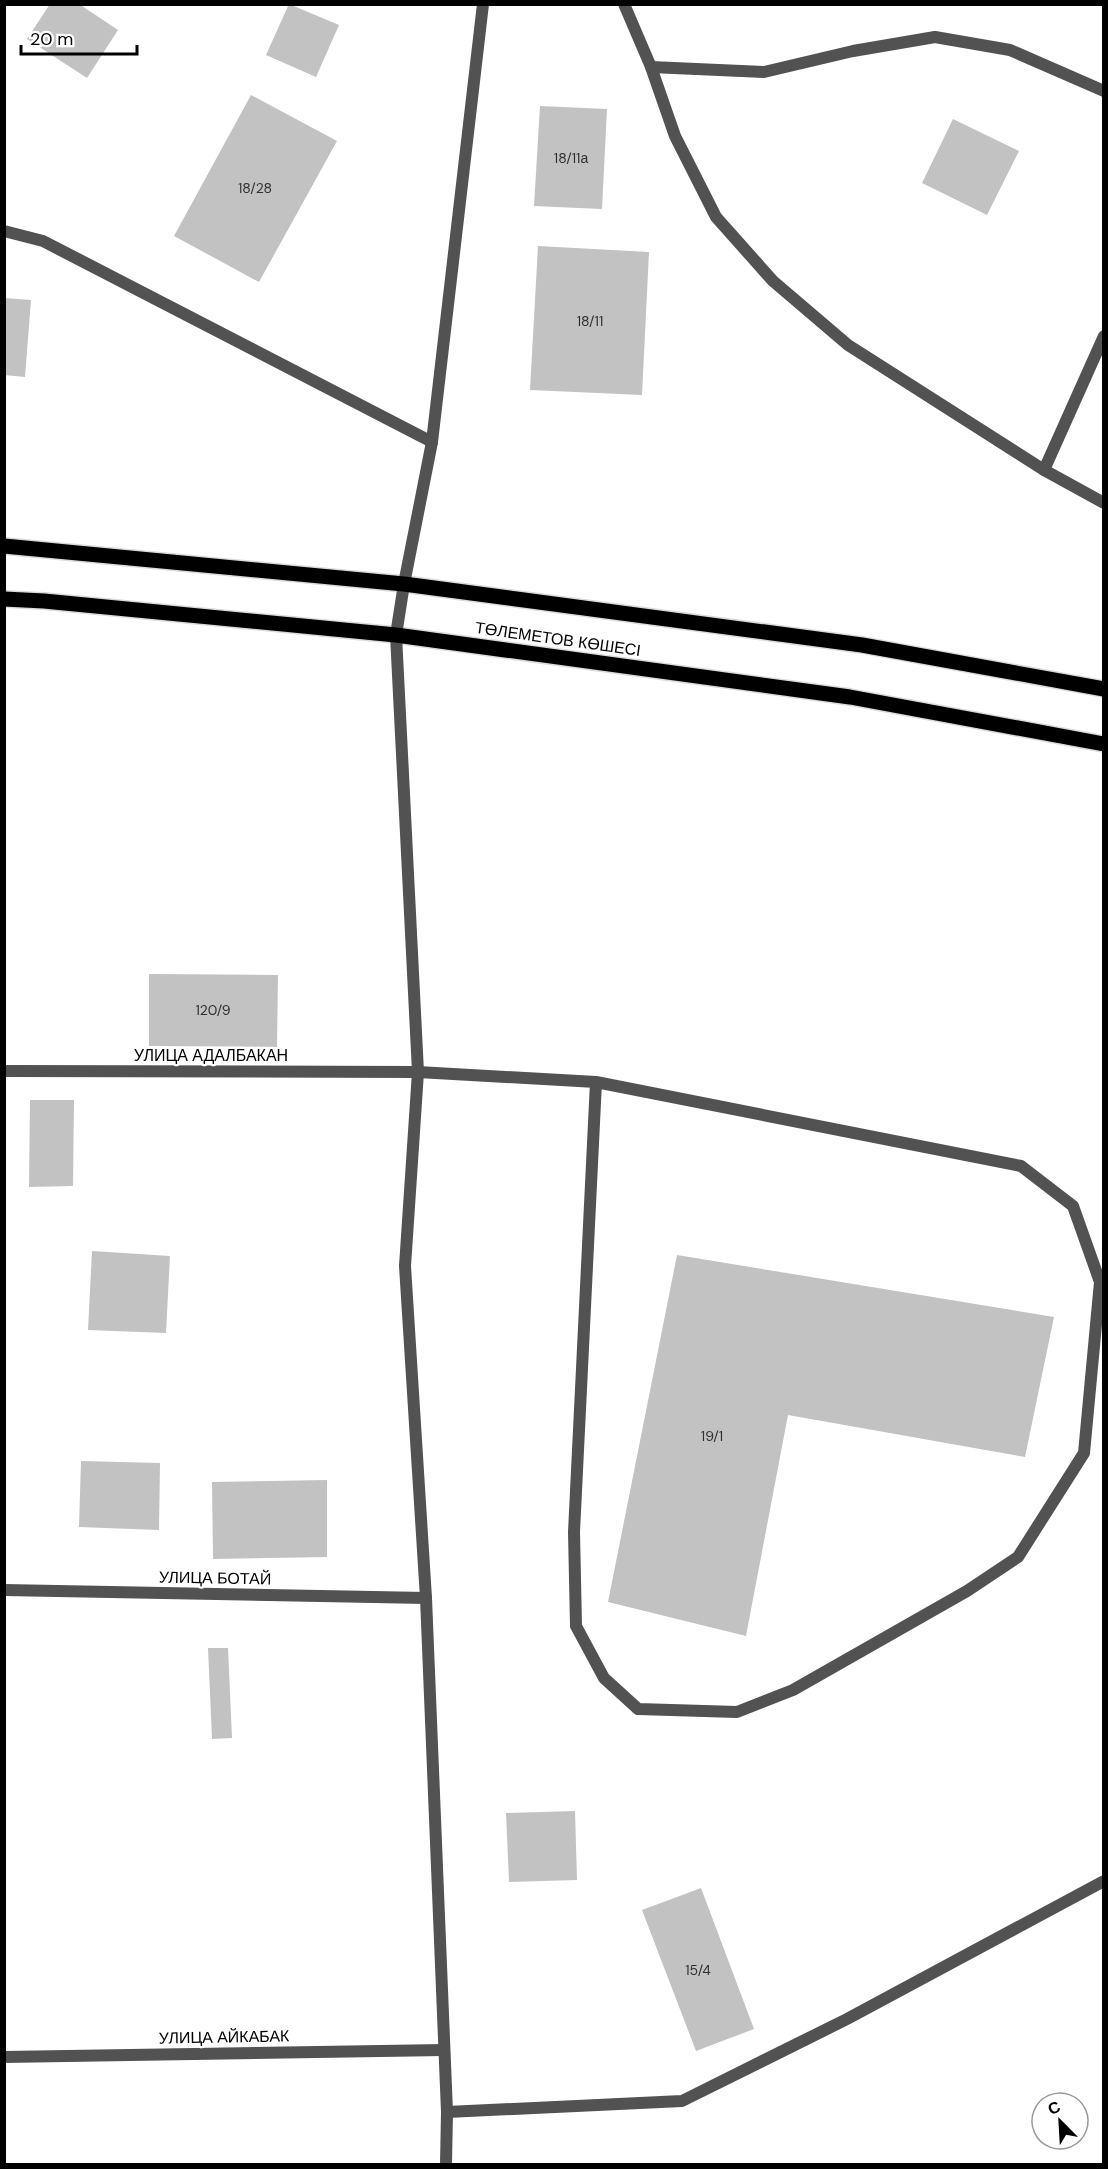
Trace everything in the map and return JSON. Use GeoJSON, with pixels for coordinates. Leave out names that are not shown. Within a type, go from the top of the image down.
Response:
{"type":"FeatureCollection","features":[{"type":"Feature","properties":{"kind":"main road","name":"ТӨЛЕМЕТОВ КӨШЕСІ"},"geometry":{"type":"LineString","coordinates":[[4,546],[404,584],[862,645],[1104,689]]}},
{"type":"Feature","properties":{"kind":"main road","name":"ТӨЛЕМЕТОВ КӨШЕСІ"},"geometry":{"type":"LineString","coordinates":[[4,599],[396,635],[850,697],[1104,744]]}},
{"type":"Feature","properties":{"kind":"street"},"geometry":{"type":"LineString","coordinates":[[446,2164],[447,2112],[426,1598],[405,1266],[418,1072],[396,635],[432,442],[483,4]]}},
{"type":"Feature","properties":{"kind":"street"},"geometry":{"type":"LineString","coordinates":[[624,4],[651,67],[675,136],[716,217],[773,281],[849,345],[1044,470],[1104,503]]}},
{"type":"Feature","properties":{"kind":"street"},"geometry":{"type":"LineString","coordinates":[[651,67],[764,72],[853,51],[935,37],[1010,50],[1104,91]]}},
{"type":"Feature","properties":{"kind":"street"},"geometry":{"type":"LineString","coordinates":[[4,231],[43,241],[432,442]]}},
{"type":"Feature","properties":{"kind":"street"},"geometry":{"type":"LineString","coordinates":[[1044,470],[1104,336]]}},
{"type":"Feature","properties":{"kind":"street","name":"УЛИЦА АДАЛБАКАН"},"geometry":{"type":"LineString","coordinates":[[4,1071],[418,1072],[596,1082],[1021,1166],[1073,1206],[1100,1282],[1084,1453],[1018,1557],[968,1591],[793,1690],[737,1712],[638,1710],[604,1678],[576,1626],[574,1532],[596,1082]]}},
{"type":"Feature","properties":{"kind":"street","name":"УЛИЦА БОТАЙ"},"geometry":{"type":"LineString","coordinates":[[4,1590],[426,1598]]}},
{"type":"Feature","properties":{"kind":"street"},"geometry":{"type":"LineString","coordinates":[[447,2112],[682,2101],[847,2019],[1104,1881]]}},
{"type":"Feature","properties":{"kind":"street","name":"УЛИЦА АЙКАБАК"},"geometry":{"type":"LineString","coordinates":[[4,2057],[444,2050]]}},
{"type":"Feature","properties":{"kind":"building"},"geometry":{"type":"Polygon","coordinates":[[[50,4],[79,4],[118,30],[87,78],[27,39],[50,4]]]}},
{"type":"Feature","properties":{"kind":"building"},"geometry":{"type":"Polygon","coordinates":[[[289,4],[339,25],[316,77],[266,55],[289,4]]]}},
{"type":"Feature","properties":{"kind":"building"},"geometry":{"type":"Polygon","coordinates":[[[251,95],[337,141],[259,282],[174,236],[251,95]]]}},
{"type":"Feature","properties":{"kind":"building"},"geometry":{"type":"Polygon","coordinates":[[[540,106],[607,109],[602,209],[534,206],[540,106]]]}},
{"type":"Feature","properties":{"kind":"building"},"geometry":{"type":"Polygon","coordinates":[[[953,119],[1019,151],[987,215],[922,183],[953,119]]]}},
{"type":"Feature","properties":{"kind":"building"},"geometry":{"type":"Polygon","coordinates":[[[538,246],[649,252],[642,395],[530,390],[538,246]]]}},
{"type":"Feature","properties":{"kind":"building"},"geometry":{"type":"Polygon","coordinates":[[[4,298],[31,300],[25,377],[4,375],[4,298]]]}},
{"type":"Feature","properties":{"kind":"building"},"geometry":{"type":"Polygon","coordinates":[[[149,974],[278,975],[277,1047],[149,1046],[149,974]]]}},
{"type":"Feature","properties":{"kind":"building"},"geometry":{"type":"Polygon","coordinates":[[[30,1100],[74,1100],[73,1186],[29,1187],[30,1100]]]}},
{"type":"Feature","properties":{"kind":"building"},"geometry":{"type":"Polygon","coordinates":[[[92,1251],[170,1256],[166,1333],[88,1330],[92,1251]]]}},
{"type":"Feature","properties":{"kind":"building"},"geometry":{"type":"Polygon","coordinates":[[[677,1255],[1054,1317],[1025,1457],[788,1415],[746,1636],[608,1602],[677,1255]]]}},
{"type":"Feature","properties":{"kind":"building"},"geometry":{"type":"Polygon","coordinates":[[[81,1461],[160,1463],[159,1530],[79,1527],[81,1461]]]}},
{"type":"Feature","properties":{"kind":"building"},"geometry":{"type":"Polygon","coordinates":[[[327,1480],[327,1557],[213,1559],[212,1482],[327,1480]]]}},
{"type":"Feature","properties":{"kind":"building"},"geometry":{"type":"Polygon","coordinates":[[[208,1648],[228,1648],[232,1738],[212,1739],[208,1648]]]}},
{"type":"Feature","properties":{"kind":"building"},"geometry":{"type":"Polygon","coordinates":[[[575,1811],[577,1880],[509,1882],[506,1813],[575,1811]]]}},
{"type":"Feature","properties":{"kind":"building"},"geometry":{"type":"Polygon","coordinates":[[[701,1888],[754,2029],[696,2051],[642,1910],[701,1888]]]}}]}
